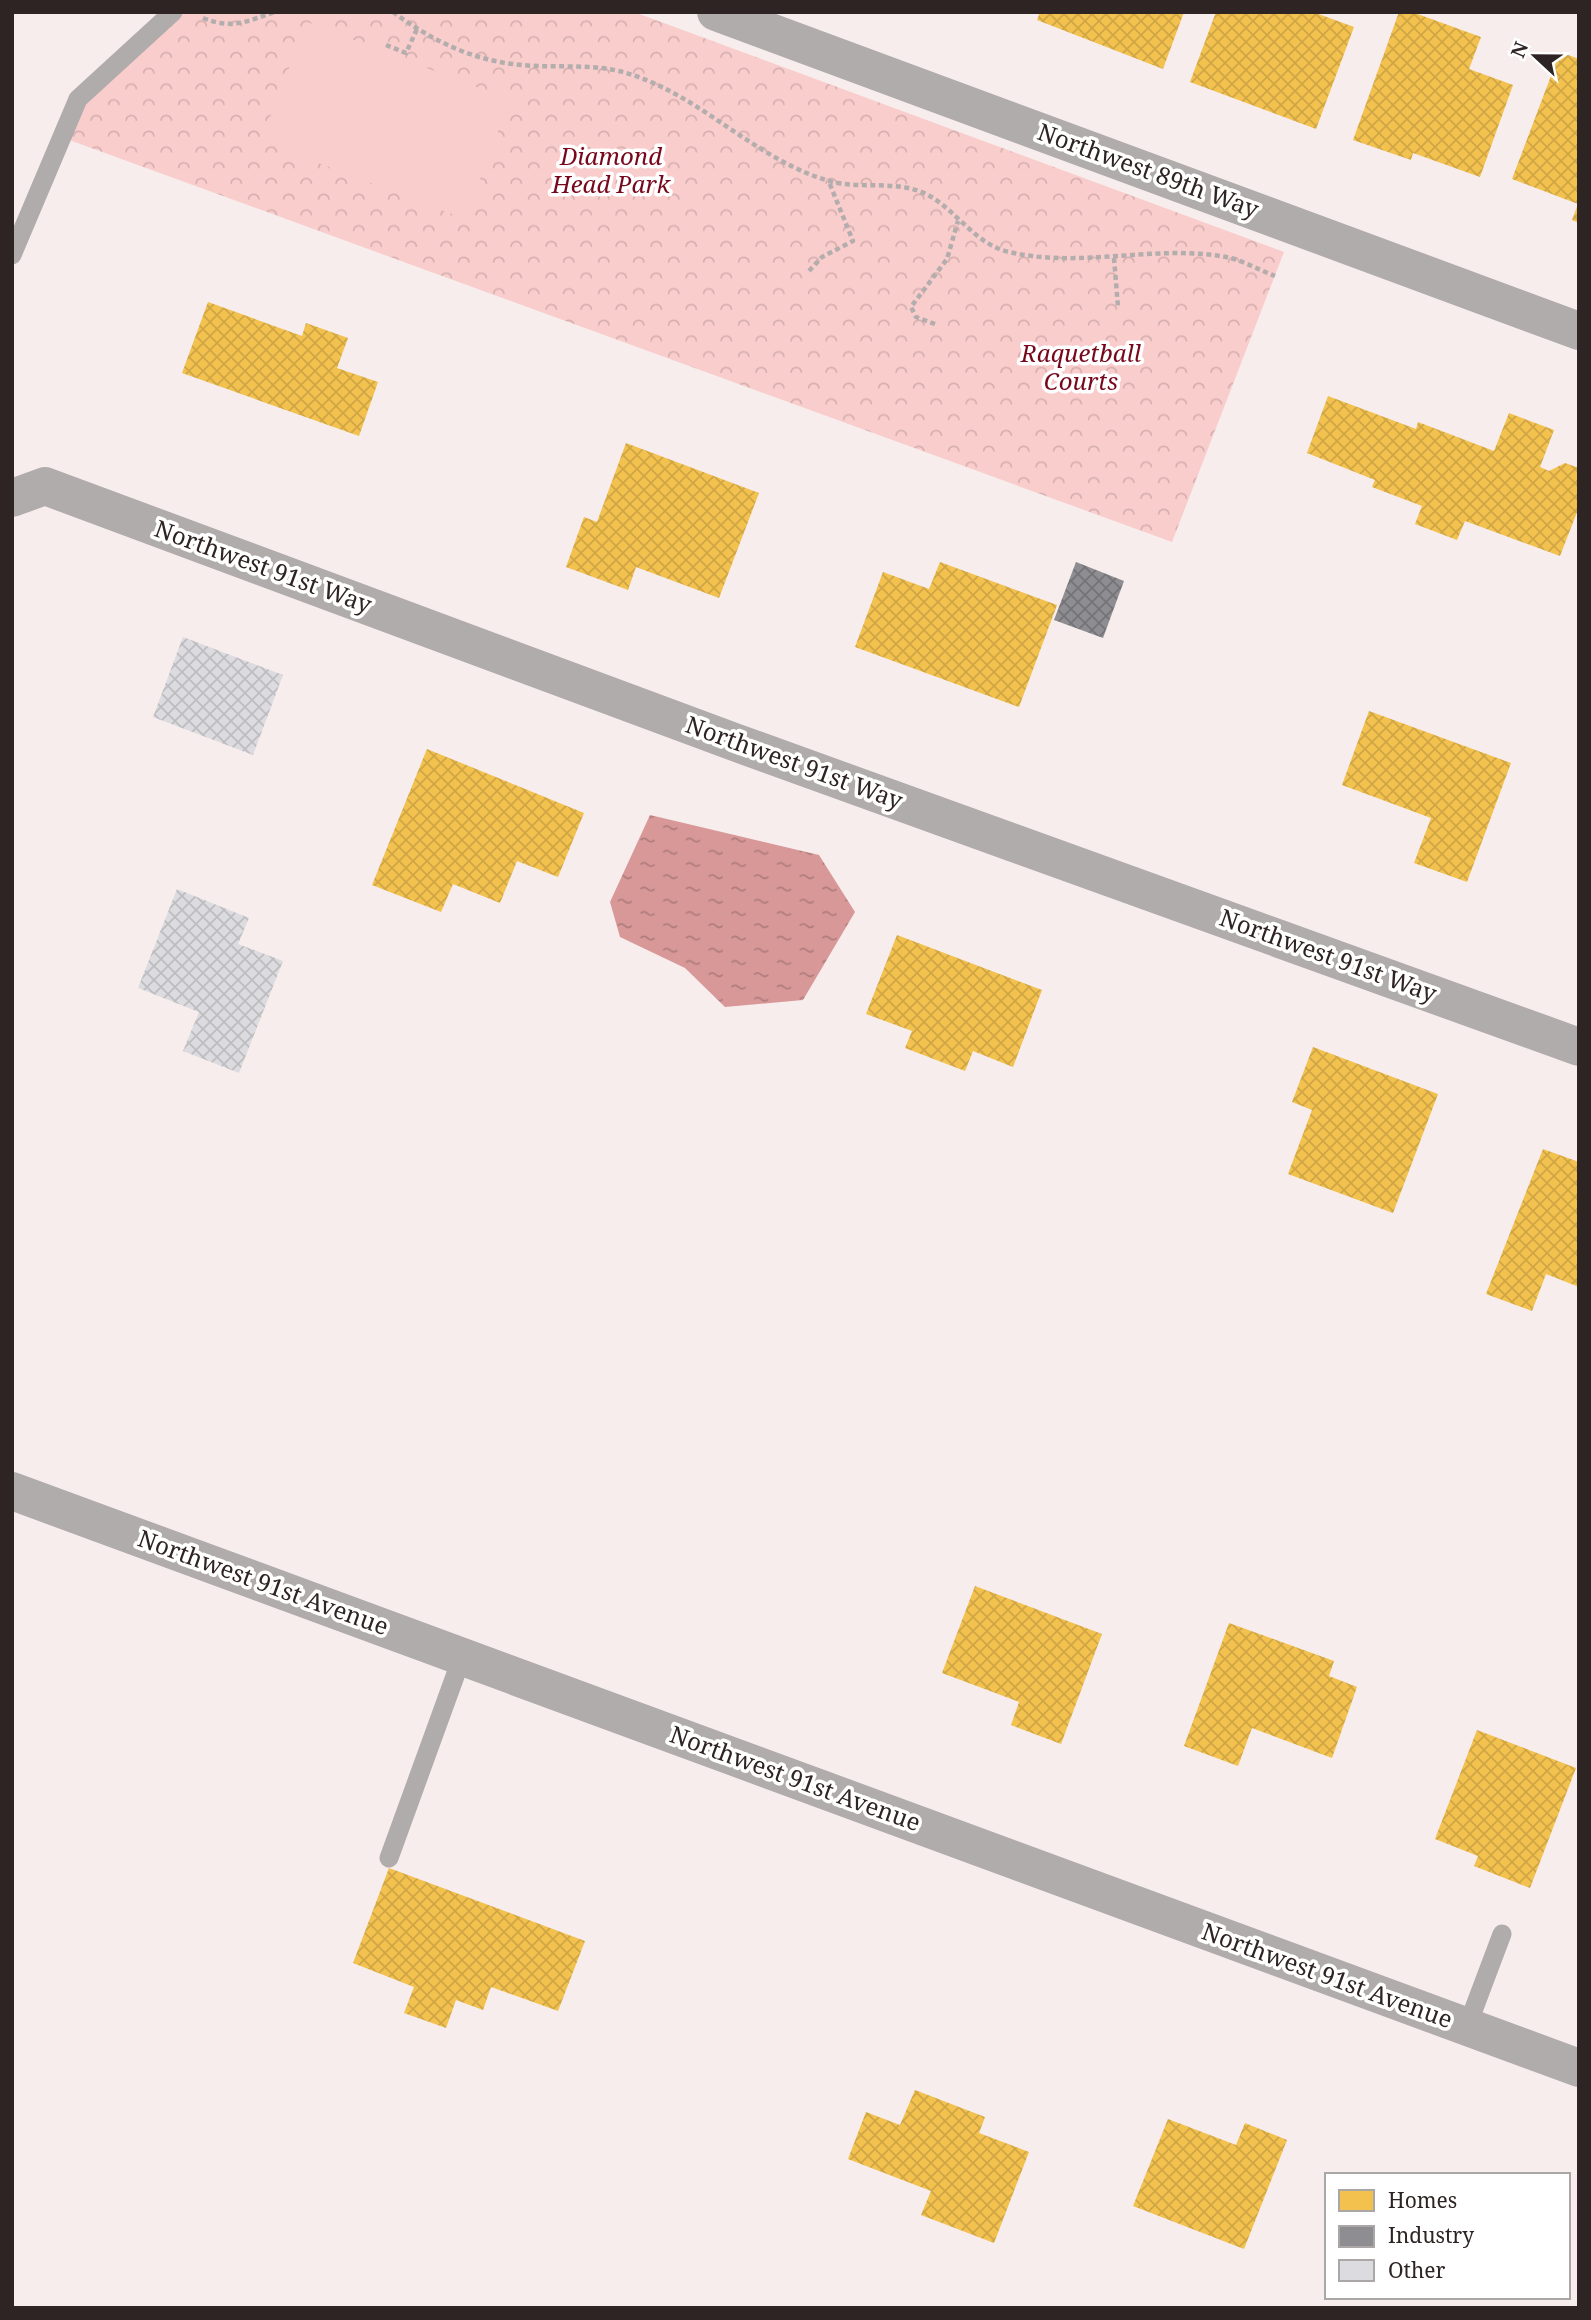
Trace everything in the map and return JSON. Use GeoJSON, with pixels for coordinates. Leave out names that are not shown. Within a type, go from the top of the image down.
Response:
{"type":"FeatureCollection","features":[{"type":"Feature","properties":{"kind":"street","name":"Northwest 89th Way"},"geometry":{"type":"LineString","coordinates":[[716,12],[1579,331]]}},
{"type":"Feature","properties":{"kind":"street","name":"Northwest 91st Way"},"geometry":{"type":"LineString","coordinates":[[12,498],[45,486],[737,743],[1579,1047]]}},
{"type":"Feature","properties":{"kind":"street","name":"Northwest 91st Avenue"},"geometry":{"type":"LineString","coordinates":[[12,1491],[1579,2068]]}},
{"type":"Feature","properties":{"kind":"lane"},"geometry":{"type":"LineString","coordinates":[[12,255],[78,99],[173,12]]}},
{"type":"Feature","properties":{"kind":"lane"},"geometry":{"type":"LineString","coordinates":[[389,1858],[462,1657]]}},
{"type":"Feature","properties":{"kind":"lane"},"geometry":{"type":"LineString","coordinates":[[1466,2027],[1502,1934]]}},
{"type":"Feature","properties":{"kind":"path"},"geometry":{"type":"LineString","coordinates":[[202,17],[215,22],[242,24],[275,12]]}},
{"type":"Feature","properties":{"kind":"path"},"geometry":{"type":"LineString","coordinates":[[393,12],[417,29],[473,55],[512,64],[618,71],[642,79],[699,107],[773,157],[829,181],[909,189],[929,195],[958,221],[1007,252],[1071,258],[1174,253],[1227,257],[1275,276]]}},
{"type":"Feature","properties":{"kind":"path"},"geometry":{"type":"LineString","coordinates":[[386,45],[406,53],[417,29]]}},
{"type":"Feature","properties":{"kind":"path"},"geometry":{"type":"LineString","coordinates":[[809,271],[822,257],[853,241],[829,181]]}},
{"type":"Feature","properties":{"kind":"path"},"geometry":{"type":"LineString","coordinates":[[935,324],[916,317],[911,307],[947,259],[958,221]]}},
{"type":"Feature","properties":{"kind":"path"},"geometry":{"type":"LineString","coordinates":[[1114,258],[1118,307]]}},
{"type":"Feature","properties":{"kind":"green space","name":"Diamond Head Park"},"geometry":{"type":"Polygon","coordinates":[[[173,12],[634,12],[1284,252],[1172,542],[61,137],[78,99],[173,12]]]}},
{"type":"Feature","properties":{"kind":"green space"},"geometry":{"type":"Polygon","coordinates":[[[307,22],[510,100],[465,219],[261,141],[307,22]]]}},
{"type":"Feature","properties":{"kind":"water"},"geometry":{"type":"Polygon","coordinates":[[[650,815],[819,855],[855,912],[803,1000],[725,1007],[685,968],[620,937],[610,902],[650,815]]]}},
{"type":"Feature","properties":{"kind":"building: Homes"},"geometry":{"type":"Polygon","coordinates":[[[1040,12],[1184,12],[1163,69],[1037,20],[1040,12]]]}},
{"type":"Feature","properties":{"kind":"building: Homes"},"geometry":{"type":"Polygon","coordinates":[[[1216,12],[1313,12],[1354,27],[1316,129],[1190,82],[1216,12]]]}},
{"type":"Feature","properties":{"kind":"building: Homes"},"geometry":{"type":"Polygon","coordinates":[[[1399,12],[1412,12],[1481,37],[1469,69],[1513,85],[1480,177],[1413,153],[1411,160],[1353,140],[1399,12]]]}},
{"type":"Feature","properties":{"kind":"building: Homes"},"geometry":{"type":"Polygon","coordinates":[[[1560,52],[1579,59],[1579,223],[1572,220],[1578,204],[1512,179],[1560,52]]]}},
{"type":"Feature","properties":{"kind":"building: Homes"},"geometry":{"type":"Polygon","coordinates":[[[208,302],[302,336],[306,323],[348,338],[337,368],[378,382],[359,436],[182,373],[208,302]]]}},
{"type":"Feature","properties":{"kind":"building: Homes"},"geometry":{"type":"Polygon","coordinates":[[[1328,396],[1416,429],[1418,422],[1494,451],[1509,413],[1554,430],[1540,467],[1549,471],[1565,463],[1579,468],[1579,507],[1560,556],[1465,521],[1457,540],[1415,524],[1422,506],[1372,487],[1375,480],[1307,453],[1328,396]]]}},
{"type":"Feature","properties":{"kind":"building: Homes"},"geometry":{"type":"Polygon","coordinates":[[[626,443],[759,493],[719,598],[636,567],[628,590],[566,567],[584,517],[597,522],[626,443]]]}},
{"type":"Feature","properties":{"kind":"building: Homes"},"geometry":{"type":"Polygon","coordinates":[[[940,562],[1057,605],[1019,707],[855,647],[883,572],[929,589],[940,562]]]}},
{"type":"Feature","properties":{"kind":"building: Homes"},"geometry":{"type":"Polygon","coordinates":[[[1369,711],[1511,763],[1467,882],[1414,863],[1431,818],[1342,785],[1369,711]]]}},
{"type":"Feature","properties":{"kind":"building: Homes"},"geometry":{"type":"Polygon","coordinates":[[[427,749],[584,813],[558,877],[517,861],[500,903],[453,884],[441,912],[372,885],[427,749]]]}},
{"type":"Feature","properties":{"kind":"building: Homes"},"geometry":{"type":"Polygon","coordinates":[[[897,935],[1042,990],[1013,1067],[973,1051],[965,1071],[905,1048],[912,1031],[866,1014],[897,935]]]}},
{"type":"Feature","properties":{"kind":"building: Homes"},"geometry":{"type":"Polygon","coordinates":[[[1313,1047],[1438,1094],[1393,1213],[1288,1174],[1312,1110],[1292,1102],[1313,1047]]]}},
{"type":"Feature","properties":{"kind":"building: Homes"},"geometry":{"type":"Polygon","coordinates":[[[1543,1149],[1579,1162],[1579,1287],[1546,1274],[1532,1311],[1486,1294],[1543,1149]]]}},
{"type":"Feature","properties":{"kind":"building: Homes"},"geometry":{"type":"Polygon","coordinates":[[[975,1586],[1102,1634],[1061,1744],[1011,1725],[1019,1702],[942,1673],[975,1586]]]}},
{"type":"Feature","properties":{"kind":"building: Homes"},"geometry":{"type":"Polygon","coordinates":[[[1229,1623],[1334,1661],[1329,1676],[1357,1687],[1332,1758],[1252,1728],[1238,1766],[1184,1746],[1229,1623]]]}},
{"type":"Feature","properties":{"kind":"building: Homes"},"geometry":{"type":"Polygon","coordinates":[[[1477,1730],[1576,1768],[1530,1888],[1474,1866],[1478,1856],[1435,1839],[1477,1730]]]}},
{"type":"Feature","properties":{"kind":"building: Homes"},"geometry":{"type":"Polygon","coordinates":[[[389,1868],[585,1941],[558,2011],[491,1987],[483,2010],[456,2000],[446,2028],[404,2013],[414,1987],[353,1963],[389,1868]]]}},
{"type":"Feature","properties":{"kind":"building: Homes"},"geometry":{"type":"Polygon","coordinates":[[[915,2090],[985,2117],[979,2133],[1029,2152],[994,2243],[921,2215],[931,2191],[848,2159],[866,2112],[900,2125],[915,2090]]]}},
{"type":"Feature","properties":{"kind":"building: Homes"},"geometry":{"type":"Polygon","coordinates":[[[1168,2119],[1236,2145],[1245,2123],[1287,2140],[1244,2249],[1133,2206],[1168,2119]]]}},
{"type":"Feature","properties":{"kind":"building: Industry"},"geometry":{"type":"Polygon","coordinates":[[[1076,562],[1124,581],[1103,638],[1054,620],[1076,562]]]}},
{"type":"Feature","properties":{"kind":"building: Other"},"geometry":{"type":"Polygon","coordinates":[[[183,637],[283,675],[253,755],[153,717],[183,637]]]}},
{"type":"Feature","properties":{"kind":"building: Other"},"geometry":{"type":"Polygon","coordinates":[[[177,889],[249,918],[238,944],[283,961],[239,1073],[183,1051],[199,1012],[138,988],[177,889]]]}},
{"type":"Feature","properties":{"kind":"park label","name":"Raquetball Courts"},"geometry":{"type":"Point","coordinates":[1081,368]}}]}
